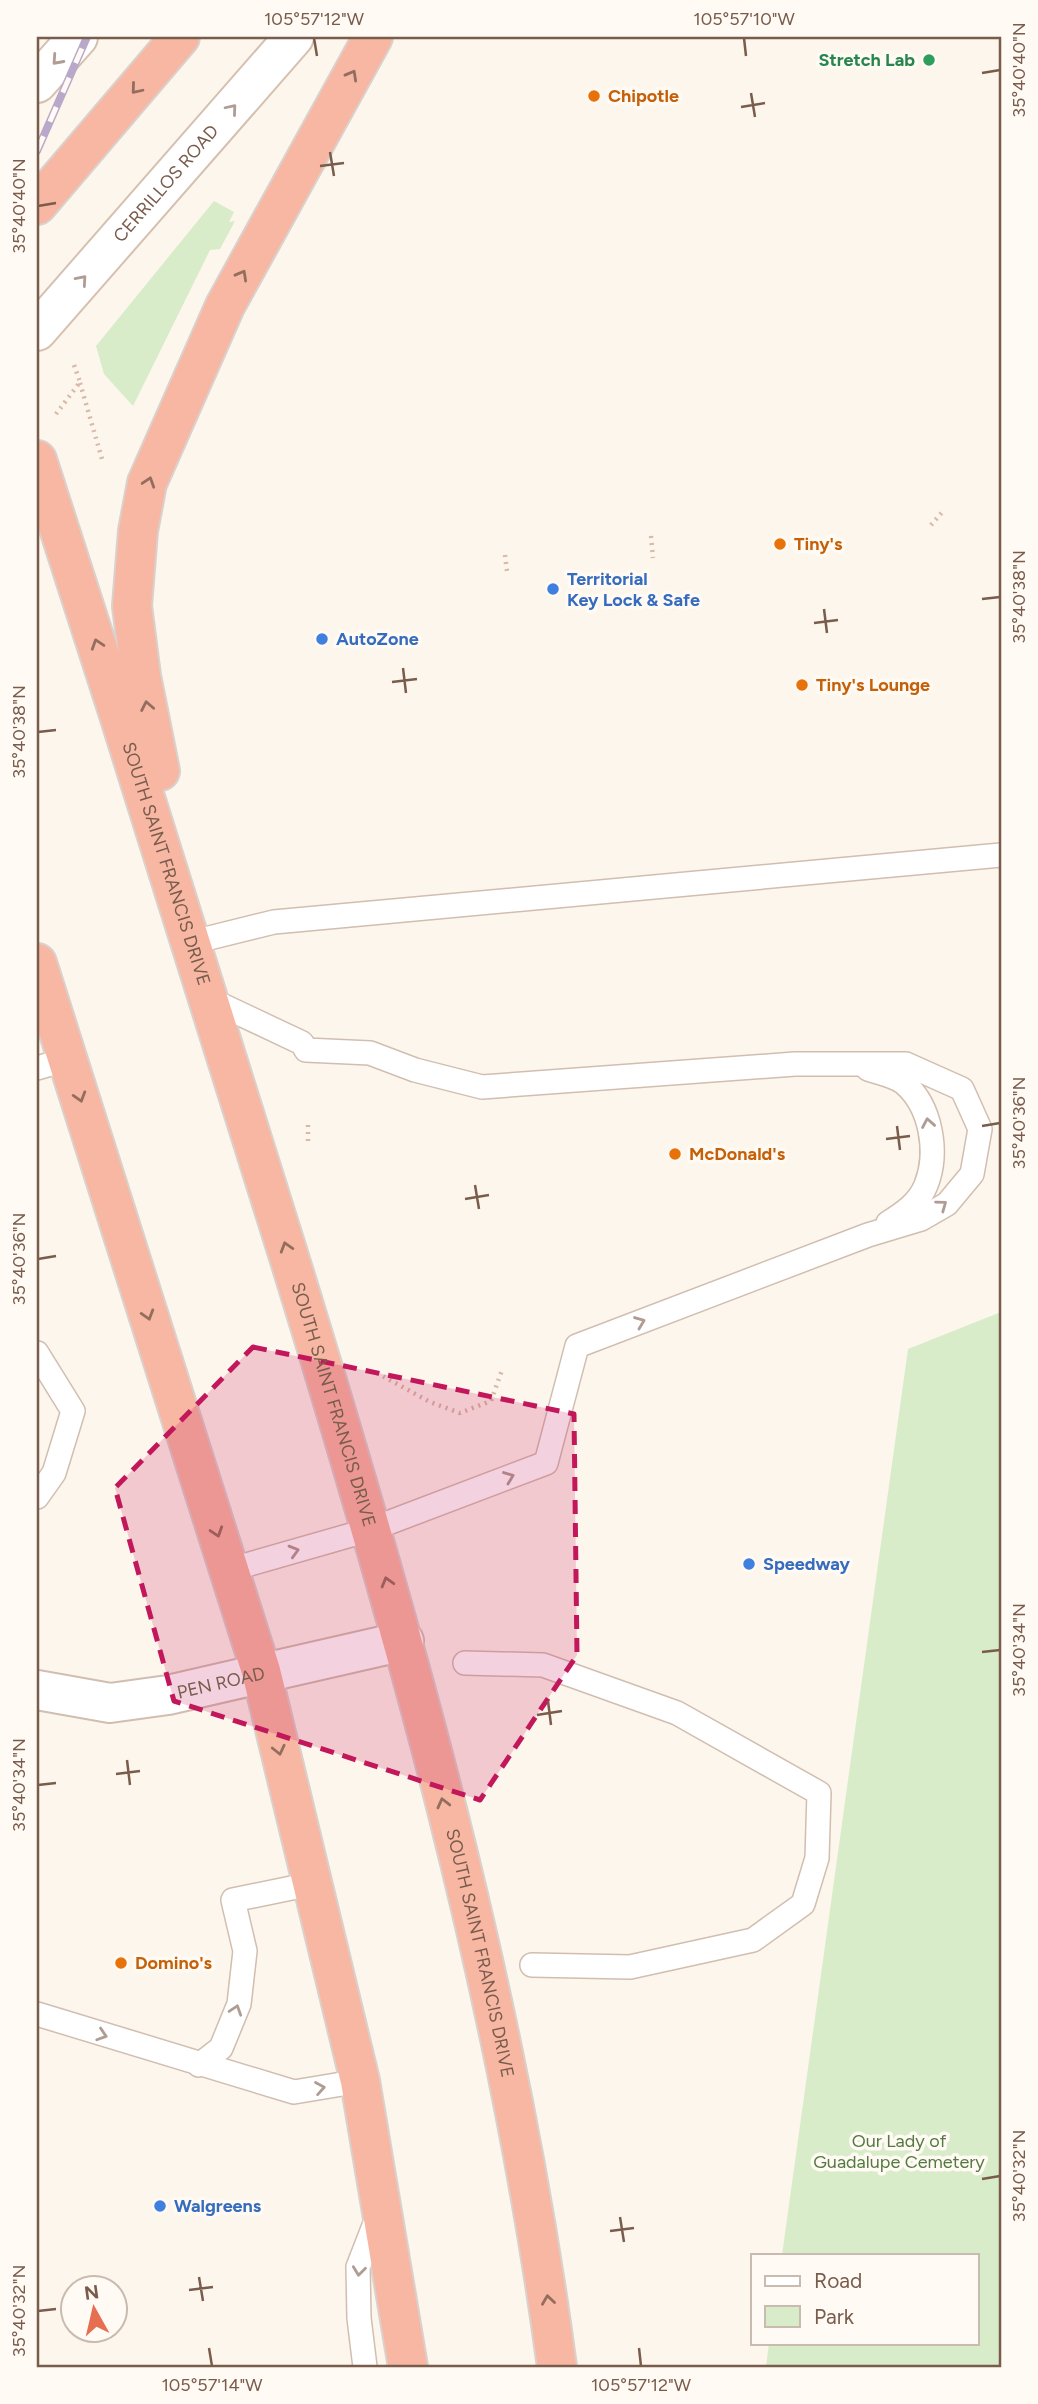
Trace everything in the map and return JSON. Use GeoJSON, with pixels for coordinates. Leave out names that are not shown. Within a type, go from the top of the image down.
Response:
{"type":"FeatureCollection","features":[{"type":"Feature","properties":{"kind":"highway"},"geometry":{"type":"LineString","coordinates":[[37,205],[180,37]]}},
{"type":"Feature","properties":{"kind":"highway"},"geometry":{"type":"LineString","coordinates":[[193,942],[141,676],[132,606],[138,531],[147,483],[225,306],[373,37]]}},
{"type":"Feature","properties":{"kind":"highway","name":"SOUTH SAINT FRANCIS DRIVE"},"geometry":{"type":"LineString","coordinates":[[37,460],[193,942],[404,1641],[489,1988],[547,2292],[557,2367]]}},
{"type":"Feature","properties":{"kind":"highway"},"geometry":{"type":"LineString","coordinates":[[37,962],[52,1063],[229,1570],[261,1671],[360,2081],[408,2367]]}},
{"type":"Feature","properties":{"kind":"main road"},"geometry":{"type":"LineString","coordinates":[[37,83],[78,37]]}},
{"type":"Feature","properties":{"kind":"main road","name":"CERRILLOS ROAD"},"geometry":{"type":"LineString","coordinates":[[37,331],[294,37]]}},
{"type":"Feature","properties":{"kind":"main road","name":"PEN ROAD"},"geometry":{"type":"LineString","coordinates":[[37,1690],[110,1703],[168,1695],[261,1671],[404,1641]]}},
{"type":"Feature","properties":{"kind":"lane"},"geometry":{"type":"LineString","coordinates":[[193,942],[274,922],[1001,855]]}},
{"type":"Feature","properties":{"kind":"lane"},"geometry":{"type":"LineString","coordinates":[[211,1000],[302,1043],[306,1050],[370,1053],[415,1070],[482,1087],[795,1064],[906,1064],[962,1089],[979,1129],[972,1174],[947,1203],[921,1219],[868,1236],[577,1346],[546,1463],[372,1529],[229,1570]]}},
{"type":"Feature","properties":{"kind":"lane"},"geometry":{"type":"LineString","coordinates":[[855,1064],[903,1082],[925,1108],[932,1146],[926,1185],[910,1210],[868,1236]]}},
{"type":"Feature","properties":{"kind":"lane"},"geometry":{"type":"LineString","coordinates":[[37,1353],[74,1411],[54,1473],[37,1497]]}},
{"type":"Feature","properties":{"kind":"lane"},"geometry":{"type":"LineString","coordinates":[[466,1664],[543,1665],[677,1713],[818,1793],[817,1858],[803,1904],[753,1940],[630,1967],[532,1965]]}},
{"type":"Feature","properties":{"kind":"lane"},"geometry":{"type":"LineString","coordinates":[[200,2065],[221,2048],[239,2004],[245,1951],[233,1900],[311,1884]]}},
{"type":"Feature","properties":{"kind":"lane"},"geometry":{"type":"LineString","coordinates":[[37,2014],[294,2092],[360,2081]]}},
{"type":"Feature","properties":{"kind":"lane"},"geometry":{"type":"LineString","coordinates":[[365,2367],[359,2318],[358,2267],[381,2207]]}},
{"type":"Feature","properties":{"kind":"path"},"geometry":{"type":"LineString","coordinates":[[72,358],[104,464]]}},
{"type":"Feature","properties":{"kind":"path"},"geometry":{"type":"LineString","coordinates":[[55,415],[80,382]]}},
{"type":"Feature","properties":{"kind":"path"},"geometry":{"type":"LineString","coordinates":[[931,525],[944,510]]}},
{"type":"Feature","properties":{"kind":"path"},"geometry":{"type":"LineString","coordinates":[[651,536],[653,558]]}},
{"type":"Feature","properties":{"kind":"path"},"geometry":{"type":"LineString","coordinates":[[505,555],[507,571]]}},
{"type":"Feature","properties":{"kind":"path"},"geometry":{"type":"LineString","coordinates":[[308,1125],[308,1151]]}},
{"type":"Feature","properties":{"kind":"path"},"geometry":{"type":"LineString","coordinates":[[372,1360],[376,1373],[430,1402],[460,1413],[491,1401],[502,1370]]}},
{"type":"Feature","properties":{"kind":"highlighted area"},"geometry":{"type":"Polygon","coordinates":[[[253,1347],[574,1414],[577,1655],[480,1800],[174,1701],[115,1488],[253,1347]]]}},
{"type":"Feature","properties":{"kind":"green space"},"geometry":{"type":"Polygon","coordinates":[[[214,201],[234,212],[229,222],[235,221],[220,249],[210,250],[133,406],[104,374],[96,346],[214,201]]]}},
{"type":"Feature","properties":{"kind":"green space","name":"Our Lady of Guadalupe Cemetery"},"geometry":{"type":"Polygon","coordinates":[[[1001,1312],[1001,2367],[766,2367],[769,2344],[978,2344],[978,2254],[782,2254],[908,1349],[1001,1312]]]}},
{"type":"Feature","properties":{"kind":"railway"},"geometry":{"type":"LineString","coordinates":[[37,151],[87,37]]}},
{"type":"Feature","properties":{"kind":"place","name":"Stretch Lab"},"geometry":{"type":"Point","coordinates":[929,60]}},
{"type":"Feature","properties":{"kind":"place","name":"Chipotle"},"geometry":{"type":"Point","coordinates":[594,96]}},
{"type":"Feature","properties":{"kind":"place","name":"Tiny's"},"geometry":{"type":"Point","coordinates":[780,544]}},
{"type":"Feature","properties":{"kind":"place","name":"Territorial Key Lock & Safe"},"geometry":{"type":"Point","coordinates":[553,589]}},
{"type":"Feature","properties":{"kind":"place","name":"AutoZone"},"geometry":{"type":"Point","coordinates":[322,639]}},
{"type":"Feature","properties":{"kind":"place","name":"Tiny's Lounge"},"geometry":{"type":"Point","coordinates":[802,685]}},
{"type":"Feature","properties":{"kind":"place","name":"McDonald's"},"geometry":{"type":"Point","coordinates":[675,1154]}},
{"type":"Feature","properties":{"kind":"place","name":"Speedway"},"geometry":{"type":"Point","coordinates":[749,1564]}},
{"type":"Feature","properties":{"kind":"place","name":"Domino's"},"geometry":{"type":"Point","coordinates":[121,1963]}},
{"type":"Feature","properties":{"kind":"place","name":"Walgreens"},"geometry":{"type":"Point","coordinates":[160,2206]}}]}
